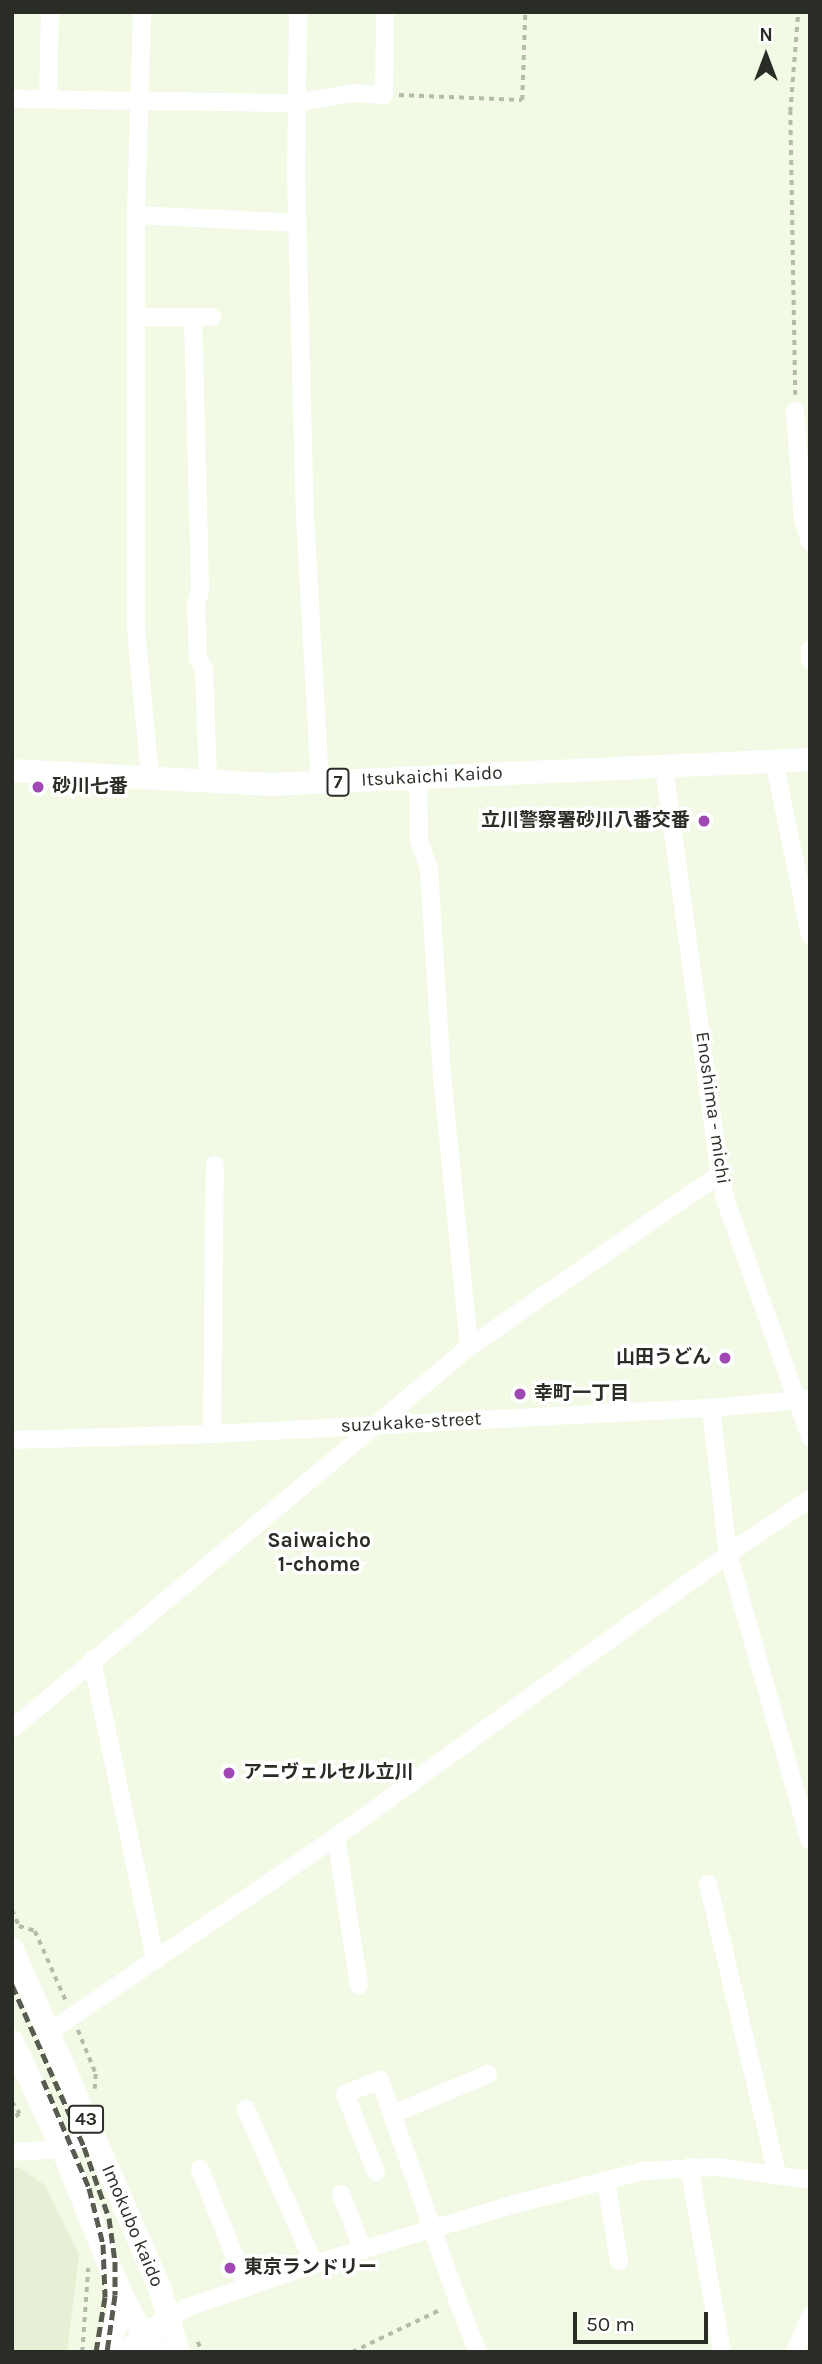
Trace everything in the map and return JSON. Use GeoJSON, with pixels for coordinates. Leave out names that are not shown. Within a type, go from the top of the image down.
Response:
{"type":"FeatureCollection","features":[{"type":"Feature","properties":{"kind":"main road","name":"Itsukaichi Kaido"},"geometry":{"type":"LineString","coordinates":[[12,770],[208,781],[320,783],[810,759]]}},
{"type":"Feature","properties":{"kind":"main road","name":"Imokubo kaido"},"geometry":{"type":"LineString","coordinates":[[12,1949],[160,2290],[158,2341]]}},
{"type":"Feature","properties":{"kind":"main road","name":"Imokubo kaido"},"geometry":{"type":"LineString","coordinates":[[12,2041],[62,2149],[119,2290],[158,2341],[178,2352]]}},
{"type":"Feature","properties":{"kind":"main road","name":"43"},"geometry":{"type":"LineString","coordinates":[[107,2352],[117,2316],[119,2290]]}},
{"type":"Feature","properties":{"kind":"main road"},"geometry":{"type":"LineString","coordinates":[[125,2352],[158,2341]]}},
{"type":"Feature","properties":{"kind":"street"},"geometry":{"type":"LineString","coordinates":[[48,99],[50,12]]}},
{"type":"Feature","properties":{"kind":"street"},"geometry":{"type":"LineString","coordinates":[[142,12],[136,215],[136,629],[150,777]]}},
{"type":"Feature","properties":{"kind":"street"},"geometry":{"type":"LineString","coordinates":[[298,12],[295,103],[305,516],[320,783]]}},
{"type":"Feature","properties":{"kind":"street"},"geometry":{"type":"LineString","coordinates":[[12,99],[295,103],[355,93],[384,95],[385,12]]}},
{"type":"Feature","properties":{"kind":"street"},"geometry":{"type":"LineString","coordinates":[[136,215],[298,223]]}},
{"type":"Feature","properties":{"kind":"street"},"geometry":{"type":"LineString","coordinates":[[136,317],[202,317],[200,591],[196,604],[198,658],[204,670],[208,781]]}},
{"type":"Feature","properties":{"kind":"street"},"geometry":{"type":"LineString","coordinates":[[795,411],[803,519],[810,542]]}},
{"type":"Feature","properties":{"kind":"street"},"geometry":{"type":"LineString","coordinates":[[810,649],[810,660]]}},
{"type":"Feature","properties":{"kind":"street"},"geometry":{"type":"LineString","coordinates":[[774,761],[810,935]]}},
{"type":"Feature","properties":{"kind":"street","name":"Enoshima - michi"},"geometry":{"type":"LineString","coordinates":[[664,767],[726,1202],[803,1400],[810,1437]]}},
{"type":"Feature","properties":{"kind":"street"},"geometry":{"type":"LineString","coordinates":[[418,778],[419,841],[429,869],[442,1075],[469,1347]]}},
{"type":"Feature","properties":{"kind":"street"},"geometry":{"type":"LineString","coordinates":[[212,1434],[215,1165]]}},
{"type":"Feature","properties":{"kind":"street"},"geometry":{"type":"LineString","coordinates":[[12,1729],[469,1347],[720,1174]]}},
{"type":"Feature","properties":{"kind":"street","name":"suzukake-street"},"geometry":{"type":"LineString","coordinates":[[12,1440],[212,1434],[711,1408],[803,1400]]}},
{"type":"Feature","properties":{"kind":"street"},"geometry":{"type":"LineString","coordinates":[[711,1408],[728,1554],[810,1841]]}},
{"type":"Feature","properties":{"kind":"street"},"geometry":{"type":"LineString","coordinates":[[49,2032],[336,1837],[728,1554],[810,1499]]}},
{"type":"Feature","properties":{"kind":"street"},"geometry":{"type":"LineString","coordinates":[[92,1660],[155,1960]]}},
{"type":"Feature","properties":{"kind":"street"},"geometry":{"type":"LineString","coordinates":[[336,1837],[359,1985]]}},
{"type":"Feature","properties":{"kind":"street"},"geometry":{"type":"LineString","coordinates":[[708,1884],[777,2174]]}},
{"type":"Feature","properties":{"kind":"street"},"geometry":{"type":"LineString","coordinates":[[393,2114],[488,2074]]}},
{"type":"Feature","properties":{"kind":"street"},"geometry":{"type":"LineString","coordinates":[[376,2172],[345,2094],[380,2080],[457,2302],[478,2352]]}},
{"type":"Feature","properties":{"kind":"street"},"geometry":{"type":"LineString","coordinates":[[246,2109],[314,2264]]}},
{"type":"Feature","properties":{"kind":"street"},"geometry":{"type":"LineString","coordinates":[[12,2152],[62,2149],[93,2136]]}},
{"type":"Feature","properties":{"kind":"street"},"geometry":{"type":"LineString","coordinates":[[689,2167],[722,2352]]}},
{"type":"Feature","properties":{"kind":"street"},"geometry":{"type":"LineString","coordinates":[[158,2341],[187,2308],[314,2264],[606,2180],[643,2171],[689,2167],[777,2174],[810,2180]]}},
{"type":"Feature","properties":{"kind":"street"},"geometry":{"type":"LineString","coordinates":[[200,2169],[247,2288]]}},
{"type":"Feature","properties":{"kind":"street"},"geometry":{"type":"LineString","coordinates":[[606,2180],[619,2262]]}},
{"type":"Feature","properties":{"kind":"street"},"geometry":{"type":"LineString","coordinates":[[341,2194],[363,2250]]}},
{"type":"Feature","properties":{"kind":"street"},"geometry":{"type":"LineString","coordinates":[[800,2350],[810,2316]]}},
{"type":"Feature","properties":{"kind":"path"},"geometry":{"type":"LineString","coordinates":[[384,95],[522,100],[525,12]]}},
{"type":"Feature","properties":{"kind":"path"},"geometry":{"type":"LineString","coordinates":[[795,411],[790,112],[797,12]]}},
{"type":"Feature","properties":{"kind":"path"},"geometry":{"type":"LineString","coordinates":[[12,2119],[20,2114],[13,2101]]}},
{"type":"Feature","properties":{"kind":"path"},"geometry":{"type":"LineString","coordinates":[[82,2352],[88,2263]]}},
{"type":"Feature","properties":{"kind":"path"},"geometry":{"type":"LineString","coordinates":[[352,2352],[457,2302]]}},
{"type":"Feature","properties":{"kind":"shaded area"},"geometry":{"type":"Polygon","coordinates":[[[12,2168],[20,2168],[45,2185],[79,2255],[67,2352],[12,2352],[12,2168]]]}},
{"type":"Feature","properties":{"kind":"railway"},"geometry":{"type":"LineString","coordinates":[[12,1985],[84,2147],[109,2218],[115,2261],[115,2295],[107,2352]]}},
{"type":"Feature","properties":{"kind":"railway"},"geometry":{"type":"LineString","coordinates":[[43,2080],[89,2188],[103,2244],[105,2297],[96,2352]]}},
{"type":"Feature","properties":{"kind":"place","name":"砂川七番"},"geometry":{"type":"Point","coordinates":[38,787]}},
{"type":"Feature","properties":{"kind":"place","name":"立川警察署砂川八番交番"},"geometry":{"type":"Point","coordinates":[704,821]}},
{"type":"Feature","properties":{"kind":"place","name":"山田うどん"},"geometry":{"type":"Point","coordinates":[725,1358]}},
{"type":"Feature","properties":{"kind":"place","name":"幸町一丁目"},"geometry":{"type":"Point","coordinates":[520,1394]}},
{"type":"Feature","properties":{"kind":"place","name":"アニヴェルセル立川"},"geometry":{"type":"Point","coordinates":[229,1773]}},
{"type":"Feature","properties":{"kind":"place","name":"東京ランドリー"},"geometry":{"type":"Point","coordinates":[230,2268]}},
{"type":"Feature","properties":{"kind":"district","name":"Saiwaicho 1-chome"},"geometry":{"type":"Point","coordinates":[319,1552]}}]}
